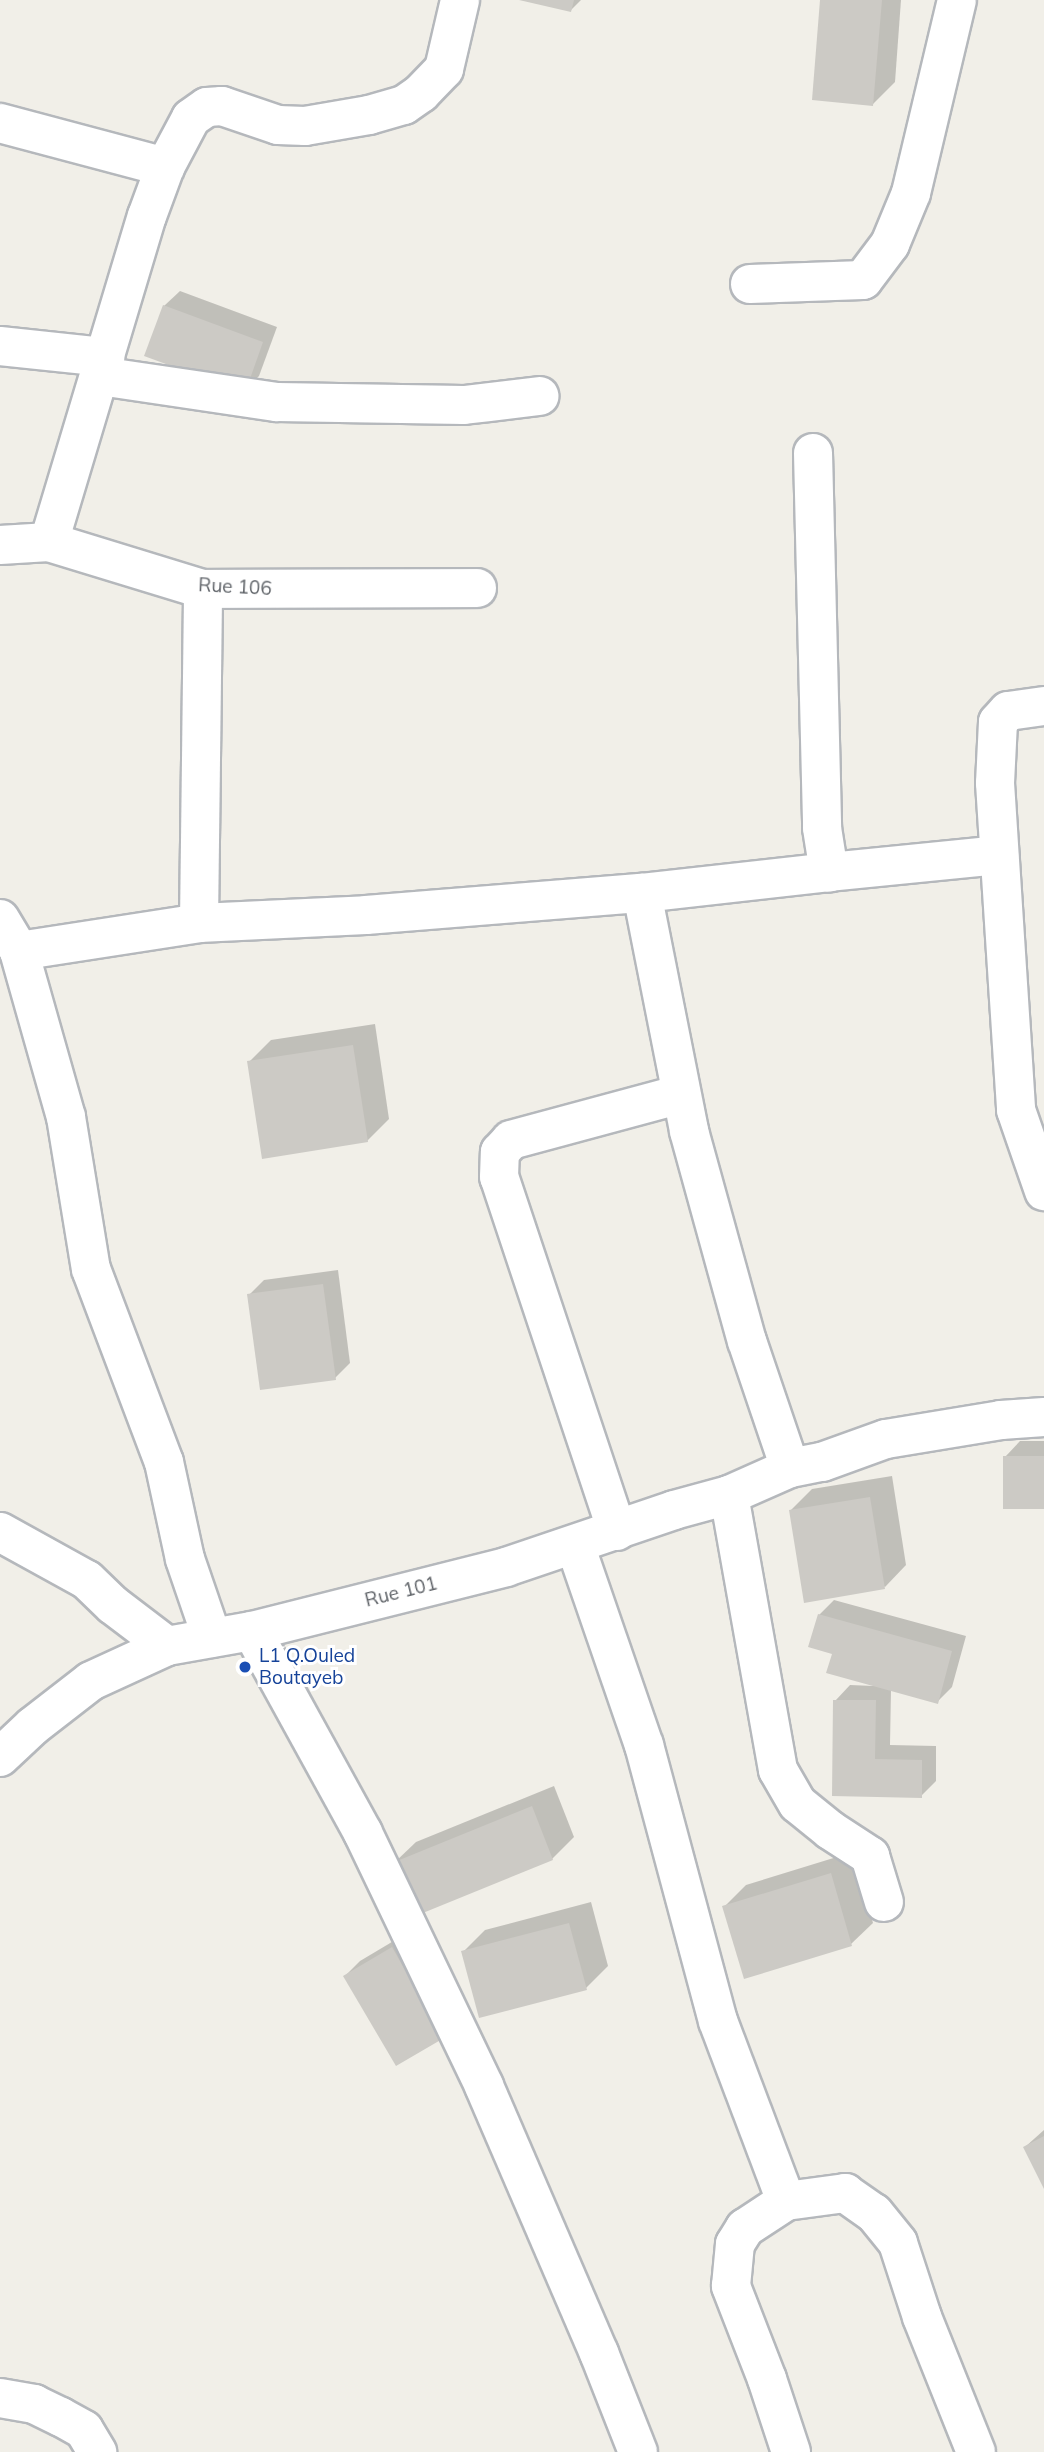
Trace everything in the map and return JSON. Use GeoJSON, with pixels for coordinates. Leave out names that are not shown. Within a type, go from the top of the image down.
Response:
{"type":"FeatureCollection","features":[{"type":"Feature","properties":{"kind":"street"},"geometry":{"type":"LineString","coordinates":[[49,542],[165,167],[191,118],[206,107],[222,106],[278,125],[305,126],[389,111],[404,105],[421,93],[444,69],[460,0]]}},
{"type":"Feature","properties":{"kind":"street"},"geometry":{"type":"LineString","coordinates":[[750,284],[863,280],[890,244],[911,194],[957,0]]}},
{"type":"Feature","properties":{"kind":"street"},"geometry":{"type":"LineString","coordinates":[[0,123],[165,167]]}},
{"type":"Feature","properties":{"kind":"street"},"geometry":{"type":"LineString","coordinates":[[0,346],[277,402],[464,405],[539,396]]}},
{"type":"Feature","properties":{"kind":"street"},"geometry":{"type":"LineString","coordinates":[[813,453],[822,828],[829,872]]}},
{"type":"Feature","properties":{"kind":"street","name":"Rue 106"},"geometry":{"type":"LineString","coordinates":[[0,545],[49,542],[203,589],[477,588]]}},
{"type":"Feature","properties":{"kind":"street"},"geometry":{"type":"LineString","coordinates":[[199,923],[203,589]]}},
{"type":"Feature","properties":{"kind":"street"},"geometry":{"type":"LineString","coordinates":[[1044,706],[1008,711],[998,722],[995,783],[1016,1110],[1044,1191]]}},
{"type":"Feature","properties":{"kind":"street"},"geometry":{"type":"LineString","coordinates":[[19,951],[199,923],[366,915],[642,893],[999,855]]}},
{"type":"Feature","properties":{"kind":"street"},"geometry":{"type":"LineString","coordinates":[[642,893],[681,1094],[747,1341],[806,1465]]}},
{"type":"Feature","properties":{"kind":"street"},"geometry":{"type":"LineString","coordinates":[[0,919],[19,951],[66,1117],[91,1269],[163,1462],[185,1559],[212,1638]]}},
{"type":"Feature","properties":{"kind":"street"},"geometry":{"type":"LineString","coordinates":[[617,1531],[499,1177],[500,1152],[511,1140],[681,1094]]}},
{"type":"Feature","properties":{"kind":"street","name":"Rue 101"},"geometry":{"type":"LineString","coordinates":[[0,1757],[33,1726],[91,1681],[167,1646],[252,1631],[506,1567],[674,1510],[729,1495],[806,1465],[886,1440],[1001,1420],[1044,1418]]}},
{"type":"Feature","properties":{"kind":"street"},"geometry":{"type":"LineString","coordinates":[[729,1495],[778,1770],[798,1804],[830,1830],[870,1856],[884,1902]]}},
{"type":"Feature","properties":{"kind":"street"},"geometry":{"type":"LineString","coordinates":[[0,1532],[87,1580],[113,1605],[167,1646]]}},
{"type":"Feature","properties":{"kind":"street"},"geometry":{"type":"LineString","coordinates":[[575,1545],[644,1745],[718,2021],[786,2201]]}},
{"type":"Feature","properties":{"kind":"street"},"geometry":{"type":"LineString","coordinates":[[252,1631],[363,1833],[478,2074],[599,2353],[638,2452]]}},
{"type":"Feature","properties":{"kind":"street"},"geometry":{"type":"LineString","coordinates":[[791,2452],[767,2379],[731,2286],[734,2244],[745,2228],[786,2201],[845,2193],[874,2213],[898,2243],[922,2317],[976,2452]]}},
{"type":"Feature","properties":{"kind":"street"},"geometry":{"type":"LineString","coordinates":[[0,2398],[34,2404],[61,2417],[84,2430],[97,2452]]}},
{"type":"Feature","properties":{"kind":"building"},"geometry":{"type":"Polygon","coordinates":[[[519,0],[574,0],[571,12],[519,0]]]}},
{"type":"Feature","properties":{"kind":"building"},"geometry":{"type":"Polygon","coordinates":[[[820,0],[882,0],[873,106],[812,100],[820,0]]]}},
{"type":"Feature","properties":{"kind":"building"},"geometry":{"type":"Polygon","coordinates":[[[163,305],[263,342],[245,393],[144,356],[163,305]]]}},
{"type":"Feature","properties":{"kind":"building"},"geometry":{"type":"Polygon","coordinates":[[[353,1045],[368,1142],[262,1159],[247,1061],[353,1045]]]}},
{"type":"Feature","properties":{"kind":"building"},"geometry":{"type":"Polygon","coordinates":[[[323,1284],[336,1380],[260,1390],[247,1294],[323,1284]]]}},
{"type":"Feature","properties":{"kind":"building"},"geometry":{"type":"Polygon","coordinates":[[[1003,1456],[1044,1456],[1044,1509],[1003,1509],[1003,1456]]]}},
{"type":"Feature","properties":{"kind":"building"},"geometry":{"type":"Polygon","coordinates":[[[870,1497],[885,1589],[804,1603],[789,1510],[870,1497]]]}},
{"type":"Feature","properties":{"kind":"building"},"geometry":{"type":"Polygon","coordinates":[[[818,1614],[952,1651],[938,1704],[826,1673],[832,1654],[808,1647],[818,1614]]]}},
{"type":"Feature","properties":{"kind":"building"},"geometry":{"type":"Polygon","coordinates":[[[833,1700],[876,1700],[875,1759],[922,1760],[922,1798],[832,1796],[833,1700]]]}},
{"type":"Feature","properties":{"kind":"building"},"geometry":{"type":"Polygon","coordinates":[[[532,1806],[553,1860],[413,1917],[392,1863],[532,1806]]]}},
{"type":"Feature","properties":{"kind":"building"},"geometry":{"type":"Polygon","coordinates":[[[831,1873],[852,1946],[744,1979],[722,1906],[831,1873]]]}},
{"type":"Feature","properties":{"kind":"building"},"geometry":{"type":"Polygon","coordinates":[[[569,1923],[587,1990],[479,2018],[461,1951],[569,1923]]]}},
{"type":"Feature","properties":{"kind":"building"},"geometry":{"type":"Polygon","coordinates":[[[392,1947],[444,2038],[396,2066],[343,1976],[392,1947]]]}},
{"type":"Feature","properties":{"kind":"building"},"geometry":{"type":"Polygon","coordinates":[[[1044,2136],[1044,2189],[1023,2147],[1044,2136]]]}},
{"type":"Feature","properties":{"kind":"place","name":"L1 Q.Ouled Boutayeb"},"geometry":{"type":"Point","coordinates":[245,1667]}}]}
